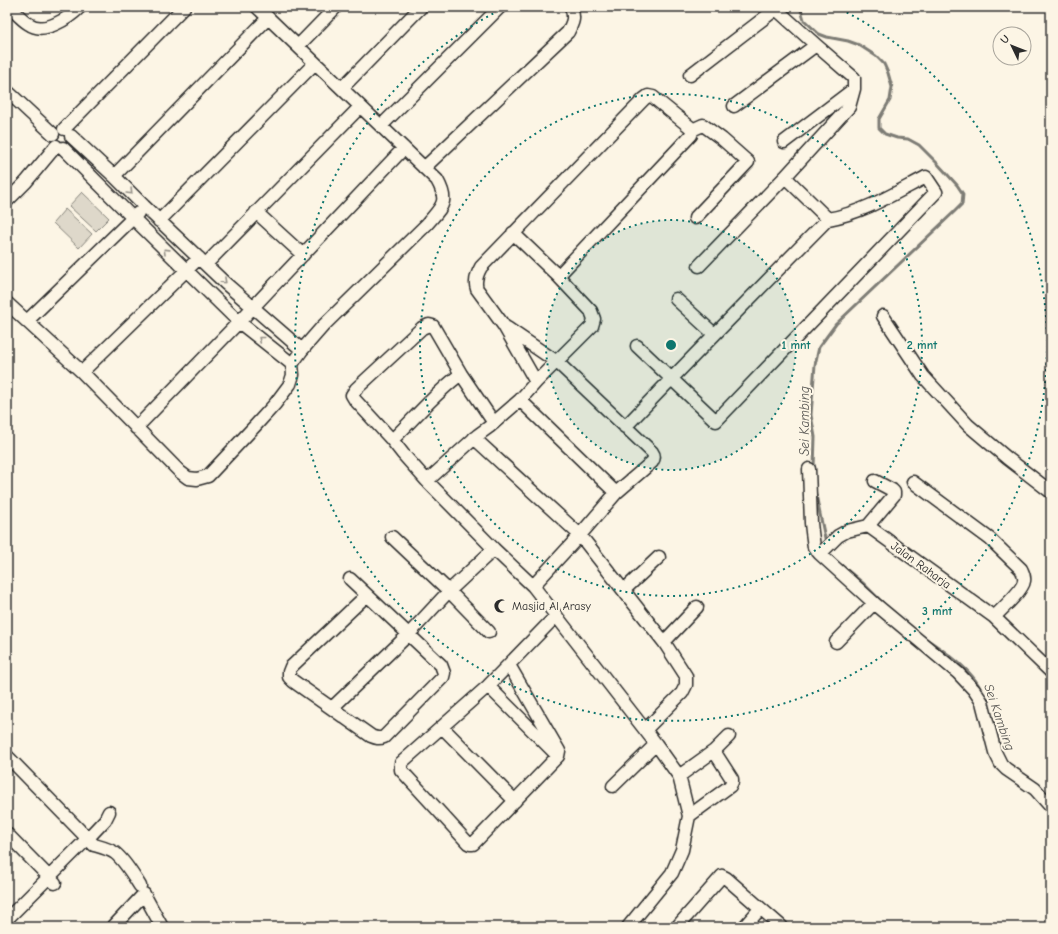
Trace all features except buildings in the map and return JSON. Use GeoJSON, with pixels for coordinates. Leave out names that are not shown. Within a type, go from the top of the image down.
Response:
{"type":"FeatureCollection","features":[{"type":"Feature","properties":{"kind":"street"},"geometry":{"type":"LineString","coordinates":[[10,7],[30,25],[42,28],[54,25],[80,7]]}},
{"type":"Feature","properties":{"kind":"street"},"geometry":{"type":"LineString","coordinates":[[184,7],[63,133],[52,141],[60,147],[240,322],[292,364]]}},
{"type":"Feature","properties":{"kind":"street"},"geometry":{"type":"LineString","coordinates":[[7,303],[82,372],[180,472],[188,478],[197,479],[208,476],[275,404],[290,384],[293,375],[292,364],[302,350],[323,326],[427,224],[440,208],[444,197],[443,190],[438,180],[257,7]]}},
{"type":"Feature","properties":{"kind":"street"},"geometry":{"type":"LineString","coordinates":[[298,46],[336,7]]}},
{"type":"Feature","properties":{"kind":"street"},"geometry":{"type":"LineString","coordinates":[[342,88],[421,7]]}},
{"type":"Feature","properties":{"kind":"street"},"geometry":{"type":"LineString","coordinates":[[381,126],[500,7]]}},
{"type":"Feature","properties":{"kind":"street"},"geometry":{"type":"LineString","coordinates":[[424,168],[568,32],[573,22],[574,15],[571,7]]}},
{"type":"Feature","properties":{"kind":"street"},"geometry":{"type":"LineString","coordinates":[[690,75],[776,9],[854,78],[854,89],[849,107],[785,177],[699,266]]}},
{"type":"Feature","properties":{"kind":"street"},"geometry":{"type":"LineString","coordinates":[[114,176],[268,18]]}},
{"type":"Feature","properties":{"kind":"street"},"geometry":{"type":"LineString","coordinates":[[734,106],[816,45]]}},
{"type":"Feature","properties":{"kind":"street"},"geometry":{"type":"LineString","coordinates":[[159,221],[315,63]]}},
{"type":"Feature","properties":{"kind":"street"},"geometry":{"type":"LineString","coordinates":[[784,142],[854,89]]}},
{"type":"Feature","properties":{"kind":"street"},"geometry":{"type":"LineString","coordinates":[[7,92],[72,139],[70,144],[66,147],[60,147],[7,201]]}},
{"type":"Feature","properties":{"kind":"street"},"geometry":{"type":"LineString","coordinates":[[536,382],[504,326],[477,289],[475,284],[481,267],[646,97],[650,96],[656,99],[692,130]]}},
{"type":"Feature","properties":{"kind":"street"},"geometry":{"type":"LineString","coordinates":[[82,372],[186,271],[202,261],[256,212],[360,107]]}},
{"type":"Feature","properties":{"kind":"street"},"geometry":{"type":"LineString","coordinates":[[692,130],[703,125],[722,139],[748,162],[695,218]]}},
{"type":"Feature","properties":{"kind":"street"},"geometry":{"type":"LineString","coordinates":[[558,276],[687,140],[691,135],[692,130]]}},
{"type":"Feature","properties":{"kind":"street"},"geometry":{"type":"LineString","coordinates":[[63,133],[114,176],[225,283],[302,350]]}},
{"type":"Feature","properties":{"kind":"street"},"geometry":{"type":"LineString","coordinates":[[136,428],[240,322],[404,148]]}},
{"type":"Feature","properties":{"kind":"street"},"geometry":{"type":"LineString","coordinates":[[785,177],[828,219]]}},
{"type":"Feature","properties":{"kind":"street"},"geometry":{"type":"LineString","coordinates":[[625,426],[671,379],[714,334],[828,219],[841,217],[881,200],[926,177],[936,192],[716,421],[671,379],[637,346]]}},
{"type":"Feature","properties":{"kind":"street"},"geometry":{"type":"LineString","coordinates":[[27,321],[144,206]]}},
{"type":"Feature","properties":{"kind":"street"},"geometry":{"type":"LineString","coordinates":[[256,212],[303,255]]}},
{"type":"Feature","properties":{"kind":"street"},"geometry":{"type":"LineString","coordinates":[[427,481],[474,438],[520,400],[592,326],[594,321],[591,311],[558,276],[513,233]]}},
{"type":"Feature","properties":{"kind":"street"},"geometry":{"type":"LineString","coordinates":[[676,299],[714,334]]}},
{"type":"Feature","properties":{"kind":"street"},"geometry":{"type":"LineString","coordinates":[[883,316],[924,376],[964,420],[1007,458],[1051,492]]}},
{"type":"Feature","properties":{"kind":"street"},"geometry":{"type":"LineString","coordinates":[[494,423],[461,374],[433,326],[429,325],[422,328],[356,389],[352,395],[427,481],[533,586],[656,744],[678,776],[689,816],[682,850],[672,873],[628,927]]}},
{"type":"Feature","properties":{"kind":"street"},"geometry":{"type":"LineString","coordinates":[[504,326],[557,362],[654,454],[652,462],[616,493],[533,586]]}},
{"type":"Feature","properties":{"kind":"street"},"geometry":{"type":"LineString","coordinates":[[392,440],[437,394],[461,374]]}},
{"type":"Feature","properties":{"kind":"street"},"geometry":{"type":"LineString","coordinates":[[520,400],[616,493]]}},
{"type":"Feature","properties":{"kind":"street"},"geometry":{"type":"LineString","coordinates":[[474,438],[580,535],[664,642],[686,676],[686,685],[682,693],[645,730]]}},
{"type":"Feature","properties":{"kind":"street"},"geometry":{"type":"LineString","coordinates":[[809,469],[811,523],[814,547],[874,602],[958,673],[974,690],[982,702],[995,752],[1001,764],[1034,789],[1051,807]]}},
{"type":"Feature","properties":{"kind":"street"},"geometry":{"type":"LineString","coordinates":[[821,552],[838,536],[847,531],[868,526],[894,495],[892,490],[875,481]]}},
{"type":"Feature","properties":{"kind":"street"},"geometry":{"type":"LineString","coordinates":[[913,482],[990,539],[1021,569],[1024,576],[1024,584],[994,617]]}},
{"type":"Feature","properties":{"kind":"street","name":"Jalan Raharja"},"geometry":{"type":"LineString","coordinates":[[868,526],[994,617],[1051,672]]}},
{"type":"Feature","properties":{"kind":"street"},"geometry":{"type":"LineString","coordinates":[[392,537],[449,591],[489,632]]}},
{"type":"Feature","properties":{"kind":"street"},"geometry":{"type":"LineString","coordinates":[[332,708],[409,634],[449,591],[494,549]]}},
{"type":"Feature","properties":{"kind":"street"},"geometry":{"type":"LineString","coordinates":[[624,590],[659,557]]}},
{"type":"Feature","properties":{"kind":"street"},"geometry":{"type":"LineString","coordinates":[[350,579],[368,594],[441,665],[444,673],[443,677],[384,737],[376,738],[293,681],[289,676],[291,667],[368,594]]}},
{"type":"Feature","properties":{"kind":"street"},"geometry":{"type":"LineString","coordinates":[[836,642],[874,602]]}},
{"type":"Feature","properties":{"kind":"street"},"geometry":{"type":"LineString","coordinates":[[664,642],[697,607]]}},
{"type":"Feature","properties":{"kind":"street"},"geometry":{"type":"LineString","coordinates":[[509,665],[559,751],[558,756],[473,844],[470,844],[401,770],[401,763],[488,686],[556,616]]}},
{"type":"Feature","properties":{"kind":"street"},"geometry":{"type":"LineString","coordinates":[[488,686],[558,756]]}},
{"type":"Feature","properties":{"kind":"street"},"geometry":{"type":"LineString","coordinates":[[442,727],[515,801]]}},
{"type":"Feature","properties":{"kind":"street"},"geometry":{"type":"LineString","coordinates":[[678,776],[714,751],[729,736]]}},
{"type":"Feature","properties":{"kind":"street"},"geometry":{"type":"LineString","coordinates":[[613,786],[656,744]]}},
{"type":"Feature","properties":{"kind":"street"},"geometry":{"type":"LineString","coordinates":[[689,816],[730,786],[732,782],[732,779],[714,751]]}},
{"type":"Feature","properties":{"kind":"street"},"geometry":{"type":"LineString","coordinates":[[7,756],[91,842],[114,853],[125,864],[140,886]]}},
{"type":"Feature","properties":{"kind":"street"},"geometry":{"type":"LineString","coordinates":[[8,927],[52,880],[91,842],[110,812]]}},
{"type":"Feature","properties":{"kind":"street"},"geometry":{"type":"LineString","coordinates":[[7,834],[52,880]]}},
{"type":"Feature","properties":{"kind":"street"},"geometry":{"type":"LineString","coordinates":[[677,927],[722,876],[782,927]]}},
{"type":"Feature","properties":{"kind":"street"},"geometry":{"type":"LineString","coordinates":[[7,919],[52,880]]}},
{"type":"Feature","properties":{"kind":"street"},"geometry":{"type":"LineString","coordinates":[[113,927],[144,894],[162,927]]}},
{"type":"Feature","properties":{"kind":"street"},"geometry":{"type":"LineString","coordinates":[[744,927],[760,909]]}},
{"type":"Feature","properties":{"kind":"shaded area"},"geometry":{"type":"Polygon","coordinates":[[[82,192],[109,218],[96,231],[69,206],[82,192]]]}},
{"type":"Feature","properties":{"kind":"shaded area"},"geometry":{"type":"Polygon","coordinates":[[[65,209],[92,234],[79,248],[53,223],[65,209]]]}},
{"type":"Feature","properties":{"kind":"waterway","name":"Sei Kambing"},"geometry":{"type":"LineString","coordinates":[[803,7],[801,10],[804,20],[819,34],[859,45],[876,56],[884,64],[892,87],[890,100],[879,119],[879,128],[885,134],[897,138],[908,139],[919,145],[957,185],[963,194],[962,204],[836,324],[819,347],[815,365],[811,415],[815,437],[814,468]]}},
{"type":"Feature","properties":{"kind":"waterway","name":"Sei Kambing"},"geometry":{"type":"LineString","coordinates":[[815,490],[826,543]]}},
{"type":"Feature","properties":{"kind":"waterway","name":"Sei Kambing"},"geometry":{"type":"LineString","coordinates":[[841,565],[864,584],[883,603]]}},
{"type":"Feature","properties":{"kind":"waterway","name":"Sei Kambing"},"geometry":{"type":"LineString","coordinates":[[922,636],[956,660],[972,676],[981,691]]}},
{"type":"Feature","properties":{"kind":"place","name":"Masjid Al Arasy"},"geometry":{"type":"Point","coordinates":[501,606]}}]}
